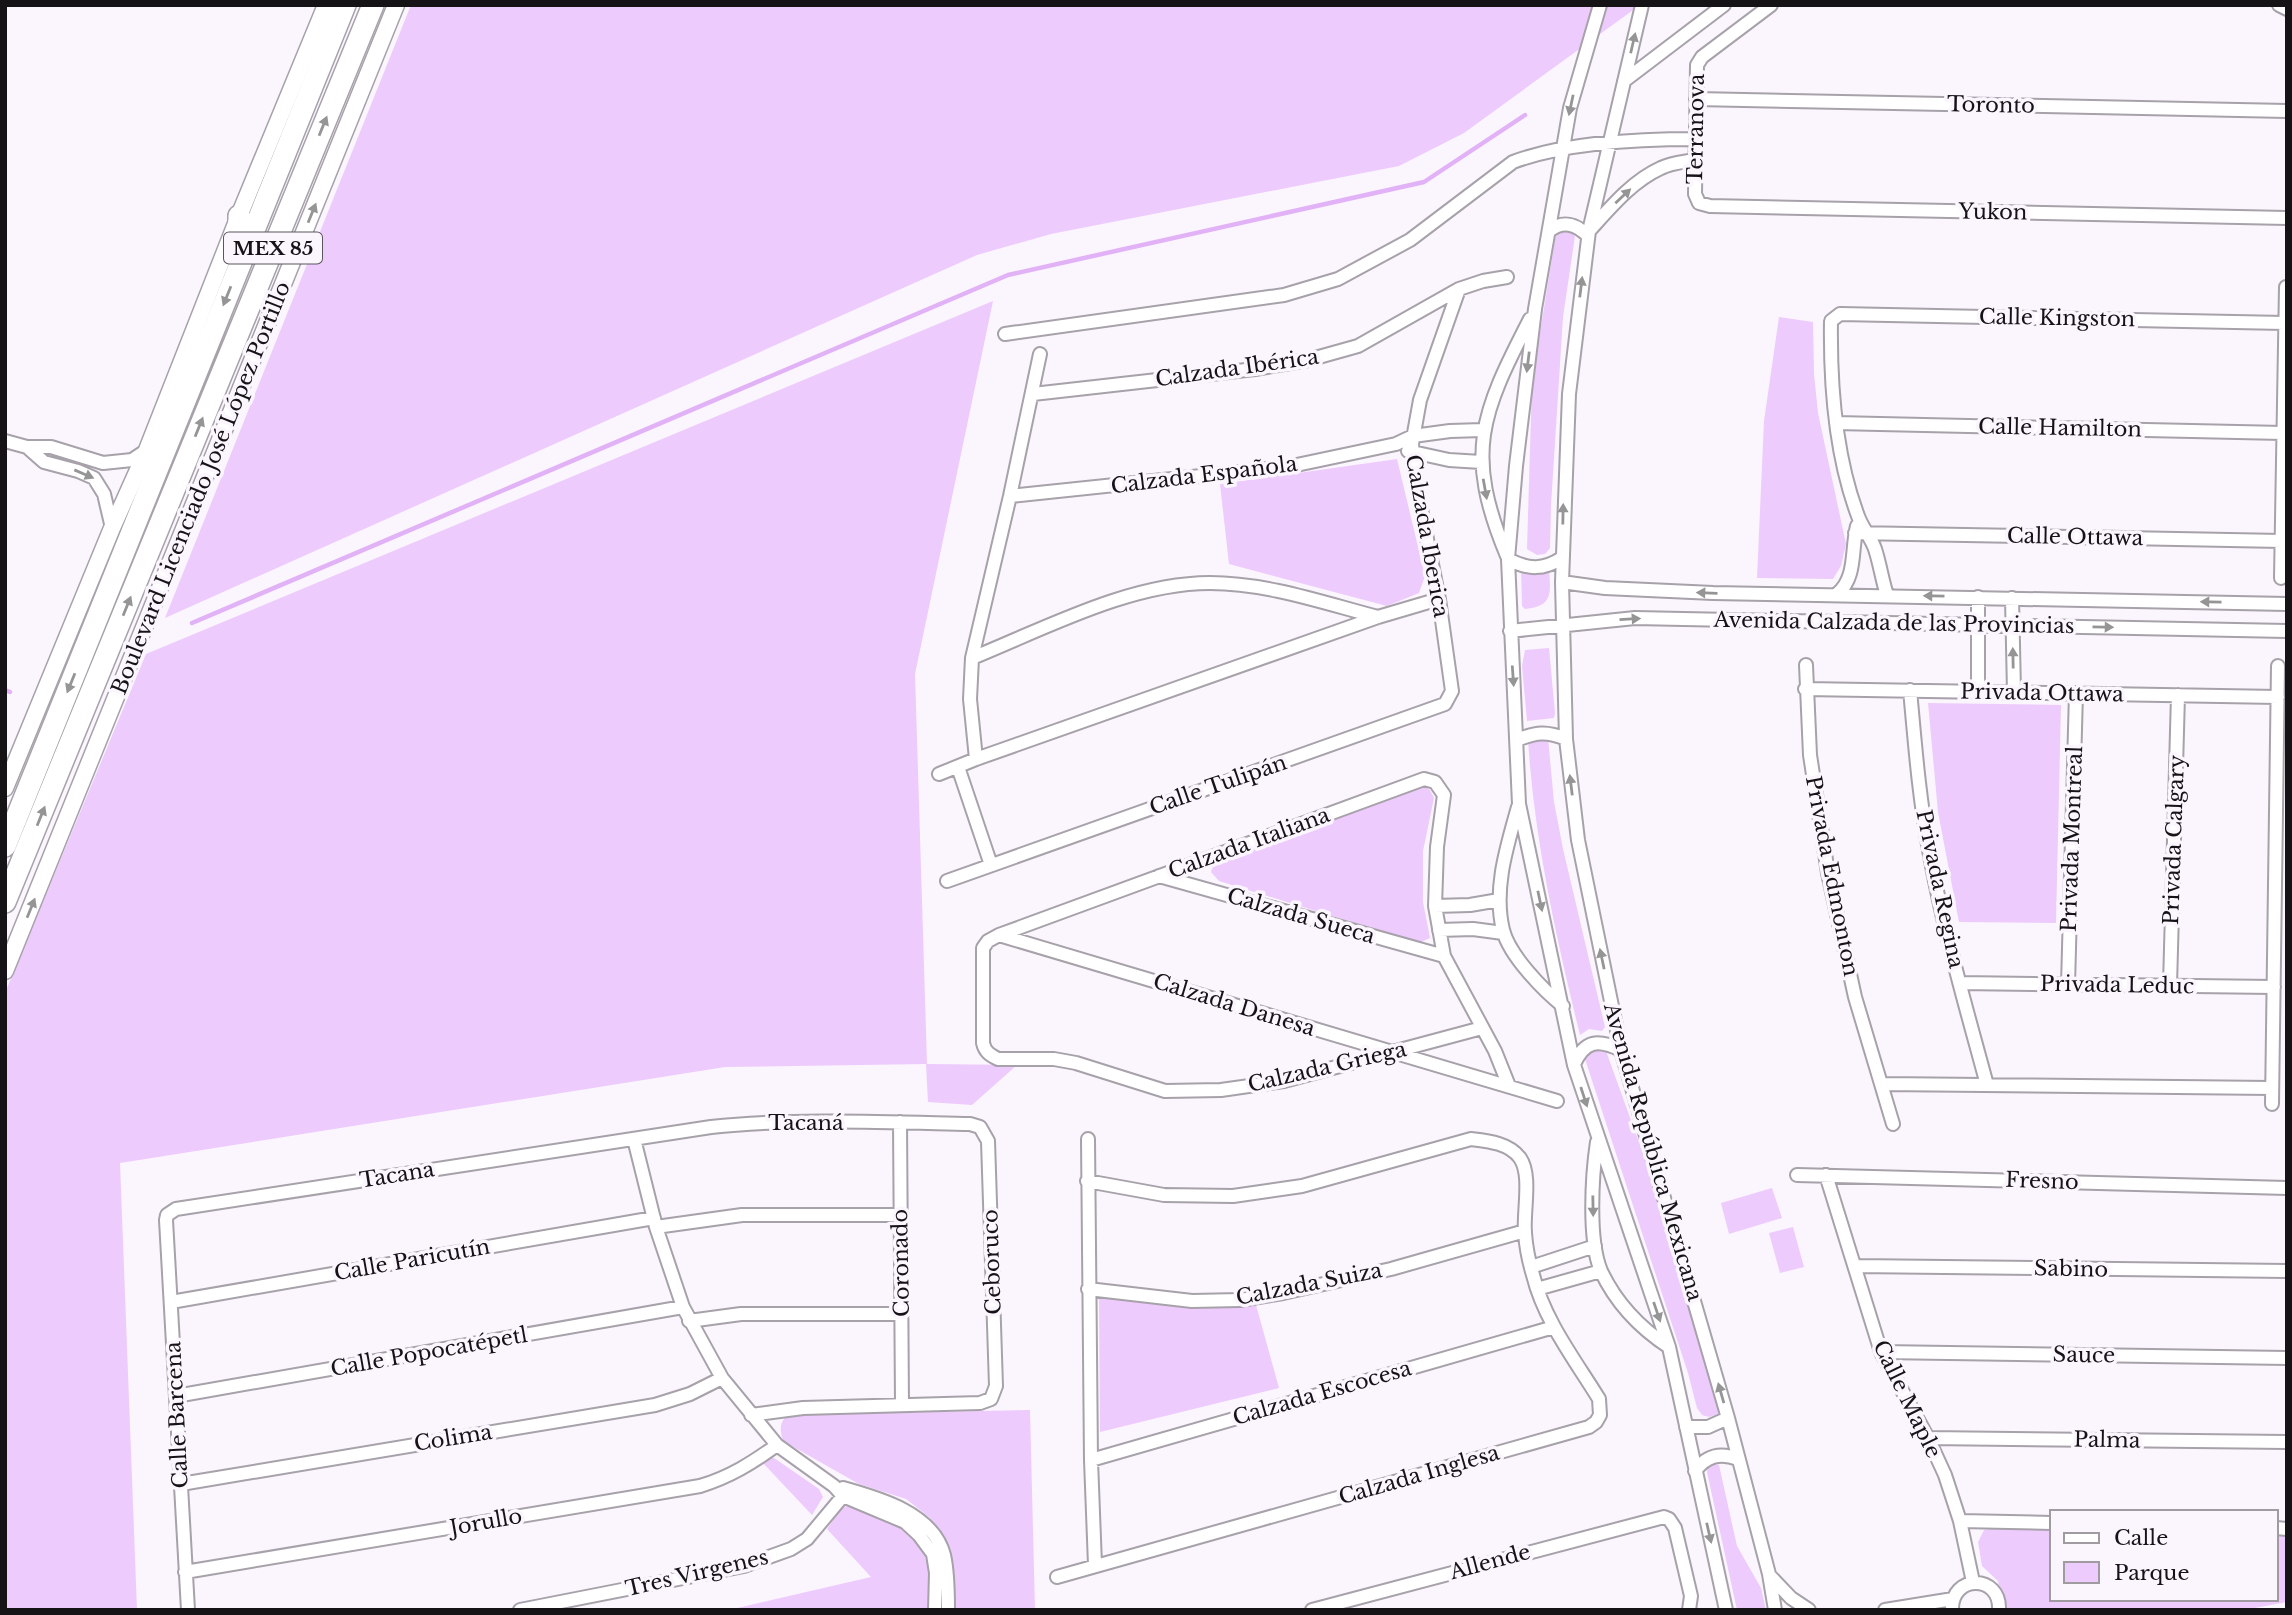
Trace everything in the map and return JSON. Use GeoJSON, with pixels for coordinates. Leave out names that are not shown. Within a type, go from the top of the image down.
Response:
{"type":"FeatureCollection","features":[{"type":"Feature","properties":{"kind":"highway","name":"MEX 85"},"geometry":{"type":"LineString","coordinates":[[5,846],[345,5]]}},
{"type":"Feature","properties":{"kind":"highway","name":"Boulevard Licenciado José López Portillo"},"geometry":{"type":"LineString","coordinates":[[5,902],[373,5]]}},
{"type":"Feature","properties":{"kind":"highway"},"geometry":{"type":"LineString","coordinates":[[239,216],[239,268]]}},
{"type":"Feature","properties":{"kind":"street"},"geometry":{"type":"LineString","coordinates":[[5,788],[112,528],[148,450],[239,216],[326,5]]}},
{"type":"Feature","properties":{"kind":"street","name":"Boulevard Licenciado José López Portillo"},"geometry":{"type":"LineString","coordinates":[[5,971],[396,5]]}},
{"type":"Feature","properties":{"kind":"street","name":"Avenida República Mexicana"},"geometry":{"type":"LineString","coordinates":[[1600,5],[1570,107],[1535,309],[1519,430],[1508,559],[1518,804],[1574,1065],[1669,1347],[1726,1610]]}},
{"type":"Feature","properties":{"kind":"street","name":"Avenida República Mexicana"},"geometry":{"type":"LineString","coordinates":[[1642,5],[1588,234],[1569,394],[1562,558],[1566,739],[1578,841],[1621,1050],[1728,1418],[1769,1574],[1775,1610]]}},
{"type":"Feature","properties":{"kind":"street"},"geometry":{"type":"LineString","coordinates":[[1624,81],[1724,5]]}},
{"type":"Feature","properties":{"kind":"street","name":"Terranova"},"geometry":{"type":"LineString","coordinates":[[1699,204],[1695,194],[1695,160],[1699,60],[1771,5]]}},
{"type":"Feature","properties":{"kind":"street"},"geometry":{"type":"LineString","coordinates":[[2279,5],[2287,9]]}},
{"type":"Feature","properties":{"kind":"street","name":"Toronto"},"geometry":{"type":"LineString","coordinates":[[1696,99],[2287,111]]}},
{"type":"Feature","properties":{"kind":"street"},"geometry":{"type":"LineString","coordinates":[[1005,334],[1284,295],[1338,279],[1410,240],[1513,162],[1539,153],[1563,149],[1660,139],[1696,139]]}},
{"type":"Feature","properties":{"kind":"street"},"geometry":{"type":"LineString","coordinates":[[1549,231],[1560,225],[1570,225],[1588,234],[1623,195],[1642,180],[1662,167],[1695,160]]}},
{"type":"Feature","properties":{"kind":"street","name":"Yukon"},"geometry":{"type":"LineString","coordinates":[[1699,204],[2287,218]]}},
{"type":"Feature","properties":{"kind":"street","name":"Calzada Ibérica"},"geometry":{"type":"LineString","coordinates":[[1033,394],[1255,369],[1308,360],[1358,346],[1460,289],[1507,277]]}},
{"type":"Feature","properties":{"kind":"street"},"geometry":{"type":"LineString","coordinates":[[2281,578],[2286,287]]}},
{"type":"Feature","properties":{"kind":"street","name":"Calzada Iberica"},"geometry":{"type":"LineString","coordinates":[[1446,704],[1451,691],[1439,599],[1412,454],[1420,400],[1460,289]]}},
{"type":"Feature","properties":{"kind":"street","name":"Avenida República Mexicana"},"geometry":{"type":"LineString","coordinates":[[1508,559],[1492,520],[1481,462],[1483,430],[1501,377],[1535,309]]}},
{"type":"Feature","properties":{"kind":"street","name":"Calle Kingston"},"geometry":{"type":"LineString","coordinates":[[1836,423],[1831,366],[1831,321],[1840,313],[2285,323]]}},
{"type":"Feature","properties":{"kind":"street"},"geometry":{"type":"LineString","coordinates":[[236,337],[258,347]]}},
{"type":"Feature","properties":{"kind":"street"},"geometry":{"type":"LineString","coordinates":[[976,759],[970,699],[972,658],[1040,354]]}},
{"type":"Feature","properties":{"kind":"street"},"geometry":{"type":"LineString","coordinates":[[1836,423],[1844,466],[1862,533],[1877,553],[1887,596]]}},
{"type":"Feature","properties":{"kind":"street","name":"Calle Hamilton"},"geometry":{"type":"LineString","coordinates":[[1836,423],[2283,433]]}},
{"type":"Feature","properties":{"kind":"street","name":"Calzada Española"},"geometry":{"type":"LineString","coordinates":[[1010,496],[1287,467],[1396,443],[1413,436],[1483,430]]}},
{"type":"Feature","properties":{"kind":"street"},"geometry":{"type":"LineString","coordinates":[[5,441],[27,447],[51,447],[93,461],[113,464],[132,460],[148,450]]}},
{"type":"Feature","properties":{"kind":"street"},"geometry":{"type":"LineString","coordinates":[[1396,443],[1412,454],[1481,462]]}},
{"type":"Feature","properties":{"kind":"street"},"geometry":{"type":"LineString","coordinates":[[27,447],[44,462],[94,478],[104,494],[112,528]]}},
{"type":"Feature","properties":{"kind":"street"},"geometry":{"type":"LineString","coordinates":[[1837,594],[1848,583],[1862,533]]}},
{"type":"Feature","properties":{"kind":"street","name":"Calle Ottawa"},"geometry":{"type":"LineString","coordinates":[[1862,533],[2282,541]]}},
{"type":"Feature","properties":{"kind":"street"},"geometry":{"type":"LineString","coordinates":[[1508,559],[1521,566],[1535,568],[1549,567],[1562,558]]}},
{"type":"Feature","properties":{"kind":"street","name":"Avenida Calzada de las Provincias"},"geometry":{"type":"LineString","coordinates":[[1562,582],[1654,591],[2283,604]]}},
{"type":"Feature","properties":{"kind":"street"},"geometry":{"type":"LineString","coordinates":[[972,658],[1122,597],[1164,587],[1211,583],[1279,590],[1378,617]]}},
{"type":"Feature","properties":{"kind":"street"},"geometry":{"type":"LineString","coordinates":[[1978,597],[1978,692]]}},
{"type":"Feature","properties":{"kind":"street"},"geometry":{"type":"LineString","coordinates":[[2012,598],[2014,692]]}},
{"type":"Feature","properties":{"kind":"street"},"geometry":{"type":"LineString","coordinates":[[939,774],[1378,617],[1439,599]]}},
{"type":"Feature","properties":{"kind":"street","name":"Avenida Calzada de las Provincias"},"geometry":{"type":"LineString","coordinates":[[1510,631],[1635,618],[2283,631]]}},
{"type":"Feature","properties":{"kind":"street","name":"Privada Edmonton"},"geometry":{"type":"LineString","coordinates":[[1806,665],[1810,755],[1828,873],[1855,997],[1893,1124]]}},
{"type":"Feature","properties":{"kind":"street"},"geometry":{"type":"LineString","coordinates":[[2272,1104],[2278,666]]}},
{"type":"Feature","properties":{"kind":"street","name":"Privada Ottawa"},"geometry":{"type":"LineString","coordinates":[[1805,689],[2278,697]]}},
{"type":"Feature","properties":{"kind":"street","name":"Privada Regina"},"geometry":{"type":"LineString","coordinates":[[1910,690],[1928,850],[1987,1085]]}},
{"type":"Feature","properties":{"kind":"street","name":"Privada Montreal"},"geometry":{"type":"LineString","coordinates":[[2068,985],[2076,693]]}},
{"type":"Feature","properties":{"kind":"street","name":"Privada Calgary"},"geometry":{"type":"LineString","coordinates":[[2170,985],[2178,695]]}},
{"type":"Feature","properties":{"kind":"street","name":"Calle Tulipán"},"geometry":{"type":"LineString","coordinates":[[947,881],[1446,704]]}},
{"type":"Feature","properties":{"kind":"street"},"geometry":{"type":"LineString","coordinates":[[1517,740],[1540,732],[1566,739]]}},
{"type":"Feature","properties":{"kind":"street"},"geometry":{"type":"LineString","coordinates":[[958,767],[991,865]]}},
{"type":"Feature","properties":{"kind":"street","name":"Calzada Italiana"},"geometry":{"type":"LineString","coordinates":[[999,936],[1424,779],[1429,779],[1439,786],[1444,795],[1437,847],[1435,906]]}},
{"type":"Feature","properties":{"kind":"street","name":"Avenida República Mexicana"},"geometry":{"type":"LineString","coordinates":[[1518,804],[1503,867],[1499,901],[1503,933],[1524,967],[1563,1006]]}},
{"type":"Feature","properties":{"kind":"street","name":"Calzada Sueca"},"geometry":{"type":"LineString","coordinates":[[1159,876],[1444,956]]}},
{"type":"Feature","properties":{"kind":"street"},"geometry":{"type":"LineString","coordinates":[[1499,901],[1435,906],[1444,956],[1509,1086]]}},
{"type":"Feature","properties":{"kind":"street"},"geometry":{"type":"LineString","coordinates":[[1438,930],[1473,929],[1503,933]]}},
{"type":"Feature","properties":{"kind":"street","name":"Calzada Griega"},"geometry":{"type":"LineString","coordinates":[[999,936],[988,941],[984,948],[985,1050],[998,1059],[1054,1059],[1076,1063],[1165,1091],[1222,1090],[1284,1081],[1482,1028]]}},
{"type":"Feature","properties":{"kind":"street","name":"Calzada Danesa"},"geometry":{"type":"LineString","coordinates":[[999,936],[1557,1101]]}},
{"type":"Feature","properties":{"kind":"street","name":"Privada Leduc"},"geometry":{"type":"LineString","coordinates":[[1960,983],[2273,987]]}},
{"type":"Feature","properties":{"kind":"street"},"geometry":{"type":"LineString","coordinates":[[1574,1065],[1581,1051],[1592,1044],[1605,1042],[1621,1050]]}},
{"type":"Feature","properties":{"kind":"street"},"geometry":{"type":"LineString","coordinates":[[1882,1084],[2272,1088]]}},
{"type":"Feature","properties":{"kind":"street","name":"Tacaná"},"geometry":{"type":"LineString","coordinates":[[634,1139],[744,1123],[900,1122],[970,1124],[980,1127]]}},
{"type":"Feature","properties":{"kind":"street","name":"Coronado"},"geometry":{"type":"LineString","coordinates":[[900,1122],[902,1404]]}},
{"type":"Feature","properties":{"kind":"street","name":"Ceboruco"},"geometry":{"type":"LineString","coordinates":[[902,1404],[980,1403],[991,1399],[996,1385],[988,1140],[980,1127]]}},
{"type":"Feature","properties":{"kind":"street","name":"Avenida República Mexicana"},"geometry":{"type":"LineString","coordinates":[[1598,1138],[1593,1187],[1595,1247],[1601,1270],[1630,1315],[1644,1331],[1669,1347]]}},
{"type":"Feature","properties":{"kind":"street"},"geometry":{"type":"LineString","coordinates":[[634,1139],[655,1222],[682,1307],[722,1378],[777,1445],[834,1486],[905,1522],[919,1535],[933,1554],[936,1573],[935,1610]]}},
{"type":"Feature","properties":{"kind":"street","name":"Tacana"},"geometry":{"type":"LineString","coordinates":[[166,1220],[167,1215],[176,1209],[634,1139]]}},
{"type":"Feature","properties":{"kind":"street"},"geometry":{"type":"LineString","coordinates":[[1088,1139],[1088,1289],[1095,1565]]}},
{"type":"Feature","properties":{"kind":"street","name":"Calzada Inglesa"},"geometry":{"type":"LineString","coordinates":[[1056,1577],[1590,1427],[1600,1415],[1599,1399],[1554,1326],[1537,1289],[1525,1231],[1526,1172],[1522,1160],[1514,1152],[1488,1140],[1471,1139],[1302,1186],[1233,1196],[1164,1195],[1087,1181]]}},
{"type":"Feature","properties":{"kind":"street","name":"Fresno"},"geometry":{"type":"LineString","coordinates":[[1797,1175],[2287,1188]]}},
{"type":"Feature","properties":{"kind":"street","name":"Calle Maple"},"geometry":{"type":"LineString","coordinates":[[1826,1175],[1881,1352],[1945,1475],[1961,1521],[1973,1583]]}},
{"type":"Feature","properties":{"kind":"street","name":"Calle Paricutín"},"geometry":{"type":"LineString","coordinates":[[171,1303],[655,1222],[742,1215],[899,1214]]}},
{"type":"Feature","properties":{"kind":"street","name":"Calle Barcena"},"geometry":{"type":"LineString","coordinates":[[166,1220],[187,1610]]}},
{"type":"Feature","properties":{"kind":"street","name":"Calzada Suiza"},"geometry":{"type":"LineString","coordinates":[[1088,1289],[1192,1301],[1240,1300],[1391,1269],[1525,1231]]}},
{"type":"Feature","properties":{"kind":"street"},"geometry":{"type":"LineString","coordinates":[[1531,1267],[1595,1247]]}},
{"type":"Feature","properties":{"kind":"street","name":"Sabino"},"geometry":{"type":"LineString","coordinates":[[1855,1266],[2287,1272]]}},
{"type":"Feature","properties":{"kind":"street"},"geometry":{"type":"LineString","coordinates":[[1537,1289],[1601,1270]]}},
{"type":"Feature","properties":{"kind":"street","name":"Calle Popocatépetl"},"geometry":{"type":"LineString","coordinates":[[176,1396],[682,1307]]}},
{"type":"Feature","properties":{"kind":"street"},"geometry":{"type":"LineString","coordinates":[[689,1321],[741,1314],[902,1314]]}},
{"type":"Feature","properties":{"kind":"street","name":"Calzada Escocesa"},"geometry":{"type":"LineString","coordinates":[[1091,1460],[1554,1326]]}},
{"type":"Feature","properties":{"kind":"street","name":"Sauce"},"geometry":{"type":"LineString","coordinates":[[1881,1352],[2287,1357]]}},
{"type":"Feature","properties":{"kind":"street","name":"Colima"},"geometry":{"type":"LineString","coordinates":[[181,1484],[655,1405],[690,1394],[722,1378]]}},
{"type":"Feature","properties":{"kind":"street"},"geometry":{"type":"LineString","coordinates":[[751,1415],[803,1408],[902,1404]]}},
{"type":"Feature","properties":{"kind":"street"},"geometry":{"type":"LineString","coordinates":[[1686,1427],[1708,1427],[1728,1418]]}},
{"type":"Feature","properties":{"kind":"street","name":"Palma"},"geometry":{"type":"LineString","coordinates":[[1928,1438],[2287,1442]]}},
{"type":"Feature","properties":{"kind":"street","name":"Jorullo"},"geometry":{"type":"LineString","coordinates":[[185,1572],[700,1486],[741,1471],[777,1445]]}},
{"type":"Feature","properties":{"kind":"street"},"geometry":{"type":"LineString","coordinates":[[1695,1471],[1709,1458],[1728,1456],[1738,1459]]}},
{"type":"Feature","properties":{"kind":"street"},"geometry":{"type":"LineString","coordinates":[[846,1493],[899,1507],[915,1516],[936,1538],[943,1554],[948,1610]]}},
{"type":"Feature","properties":{"kind":"street","name":"Tres Virgenes"},"geometry":{"type":"LineString","coordinates":[[520,1610],[744,1566],[791,1549],[807,1539],[846,1493]]}},
{"type":"Feature","properties":{"kind":"street","name":"Allende"},"geometry":{"type":"LineString","coordinates":[[1317,1609],[1658,1517],[1669,1519],[1675,1528],[1691,1596],[1690,1609]]}},
{"type":"Feature","properties":{"kind":"street"},"geometry":{"type":"LineString","coordinates":[[1961,1521],[2050,1523]]}},
{"type":"Feature","properties":{"kind":"street"},"geometry":{"type":"LineString","coordinates":[[1769,1574],[1791,1598],[1809,1610]]}},
{"type":"Feature","properties":{"kind":"street"},"geometry":{"type":"LineString","coordinates":[[1885,1610],[1953,1604],[1964,1585],[1973,1583],[1989,1586],[1994,1591],[1999,1610]]}},
{"type":"Feature","properties":{"kind":"green space"},"geometry":{"type":"Polygon","coordinates":[[[411,5],[1640,5],[1464,133],[1399,166],[1051,234],[977,255],[165,618],[411,5]]]}},
{"type":"Feature","properties":{"kind":"green space"},"geometry":{"type":"Polygon","coordinates":[[[1559,230],[1571,230],[1575,236],[1563,317],[1550,548],[1545,554],[1537,555],[1527,549],[1532,383],[1555,239],[1559,230]]]}},
{"type":"Feature","properties":{"kind":"green space"},"geometry":{"type":"Polygon","coordinates":[[[993,301],[915,674],[927,1064],[1017,1065],[972,1105],[928,1102],[926,1064],[725,1067],[120,1163],[137,1610],[5,1610],[5,993],[146,654],[993,301]]]}},
{"type":"Feature","properties":{"kind":"green space"},"geometry":{"type":"Polygon","coordinates":[[[1779,317],[1813,322],[1818,413],[1846,544],[1841,566],[1833,579],[1757,578],[1764,421],[1779,317]]]}},
{"type":"Feature","properties":{"kind":"green space"},"geometry":{"type":"Polygon","coordinates":[[[1397,459],[1425,576],[1419,593],[1387,606],[1229,564],[1220,484],[1397,459]]]}},
{"type":"Feature","properties":{"kind":"green space"},"geometry":{"type":"Polygon","coordinates":[[[1521,566],[1549,567],[1549,596],[1542,605],[1525,609],[1522,606],[1521,566]]]}},
{"type":"Feature","properties":{"kind":"green space"},"geometry":{"type":"Polygon","coordinates":[[[1549,648],[1554,718],[1527,721],[1522,666],[1525,650],[1549,648]]]}},
{"type":"Feature","properties":{"kind":"green space"},"geometry":{"type":"Polygon","coordinates":[[[1928,703],[2061,705],[2056,923],[1959,922],[1938,812],[1928,703]]]}},
{"type":"Feature","properties":{"kind":"green space"},"geometry":{"type":"Polygon","coordinates":[[[1548,738],[1554,802],[1563,849],[1605,1027],[1602,1031],[1589,1029],[1580,1035],[1547,888],[1535,814],[1528,739],[1548,738]]]}},
{"type":"Feature","properties":{"kind":"green space"},"geometry":{"type":"Polygon","coordinates":[[[1422,785],[1430,790],[1434,798],[1423,851],[1423,902],[1430,938],[1419,943],[1219,881],[1211,872],[1214,863],[1422,785]]]}},
{"type":"Feature","properties":{"kind":"green space"},"geometry":{"type":"Polygon","coordinates":[[[1602,1047],[1606,1051],[1663,1209],[1720,1409],[1718,1414],[1709,1417],[1702,1415],[1697,1408],[1688,1373],[1584,1056],[1586,1049],[1602,1047]]]}},
{"type":"Feature","properties":{"kind":"green space"},"geometry":{"type":"Polygon","coordinates":[[[1772,1188],[1782,1218],[1729,1234],[1721,1203],[1772,1188]]]}},
{"type":"Feature","properties":{"kind":"green space"},"geometry":{"type":"Polygon","coordinates":[[[1793,1227],[1804,1267],[1780,1273],[1769,1233],[1793,1227]]]}},
{"type":"Feature","properties":{"kind":"green space"},"geometry":{"type":"Polygon","coordinates":[[[1099,1297],[1206,1308],[1256,1305],[1279,1388],[1100,1432],[1099,1297]]]}},
{"type":"Feature","properties":{"kind":"green space"},"geometry":{"type":"Polygon","coordinates":[[[1030,1410],[1035,1610],[953,1610],[950,1555],[943,1536],[929,1517],[906,1499],[859,1484],[783,1441],[781,1430],[781,1424],[787,1415],[1030,1410]]]}},
{"type":"Feature","properties":{"kind":"green space"},"geometry":{"type":"Polygon","coordinates":[[[774,1458],[819,1489],[823,1497],[812,1515],[761,1461],[774,1458]]]}},
{"type":"Feature","properties":{"kind":"green space"},"geometry":{"type":"Polygon","coordinates":[[[1719,1465],[1737,1546],[1761,1588],[1766,1610],[1737,1610],[1707,1472],[1708,1467],[1719,1465]]]}},
{"type":"Feature","properties":{"kind":"green space"},"geometry":{"type":"Polygon","coordinates":[[[850,1506],[889,1521],[912,1535],[921,1545],[930,1571],[929,1610],[729,1610],[871,1577],[827,1529],[842,1507],[850,1506]]]}},
{"type":"Feature","properties":{"kind":"green space"},"geometry":{"type":"Polygon","coordinates":[[[2050,1529],[2050,1601],[2278,1601],[2278,1533],[2287,1533],[2287,1602],[2244,1610],[2002,1610],[1998,1581],[1982,1566],[1978,1542],[1984,1530],[2050,1529]]]}},
{"type":"Feature","properties":{"kind":"waterway"},"geometry":{"type":"LineString","coordinates":[[192,623],[1008,275],[1424,182],[1525,115]]}},
{"type":"Feature","properties":{"kind":"waterway"},"geometry":{"type":"LineString","coordinates":[[5,690],[10,692]]}}]}
